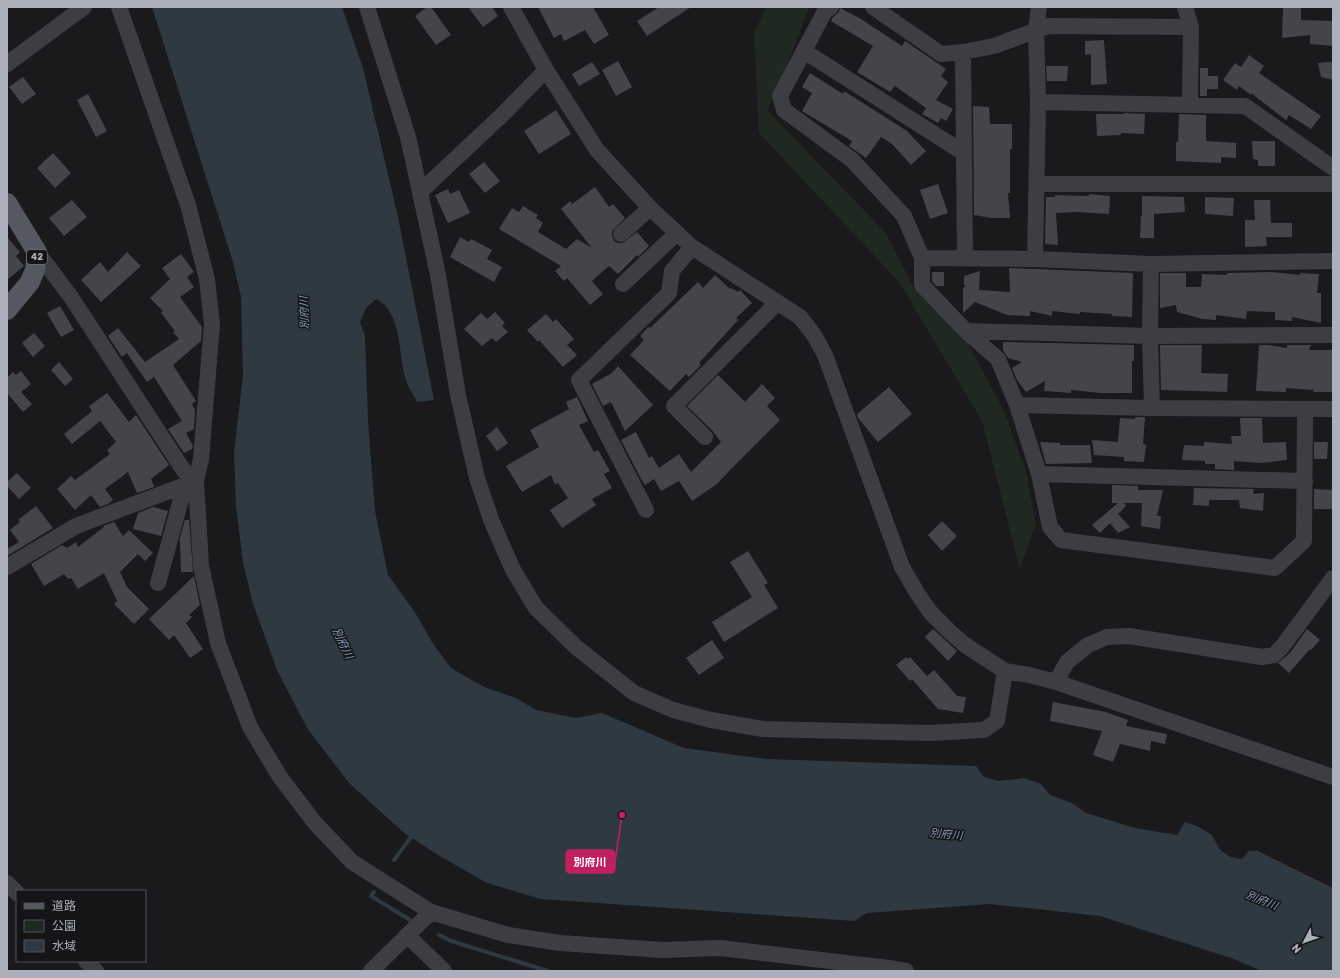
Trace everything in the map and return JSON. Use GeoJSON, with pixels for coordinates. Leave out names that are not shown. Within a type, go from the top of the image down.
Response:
{"type":"FeatureCollection","features":[{"type":"Feature","properties":{"kind":"main road","name":"42"},"geometry":{"type":"LineString","coordinates":[[7,203],[37,252],[36,270],[30,282],[7,310]]}},
{"type":"Feature","properties":{"kind":"street"},"geometry":{"type":"LineString","coordinates":[[7,64],[84,7]]}},
{"type":"Feature","properties":{"kind":"street"},"geometry":{"type":"LineString","coordinates":[[119,7],[188,204],[208,279],[212,324],[202,459],[191,483],[158,583]]}},
{"type":"Feature","properties":{"kind":"street"},"geometry":{"type":"LineString","coordinates":[[367,7],[408,137],[438,276],[458,395],[477,478],[492,522],[513,570],[536,608],[576,647],[634,693],[673,710],[711,720],[763,728],[930,733],[984,730],[997,721],[1005,671]]}},
{"type":"Feature","properties":{"kind":"street"},"geometry":{"type":"LineString","coordinates":[[511,7],[546,70],[597,150],[650,208],[692,247],[800,317],[814,335],[824,355],[900,560],[917,593],[931,613],[949,631],[965,645],[1005,671],[1056,682],[1333,777]]}},
{"type":"Feature","properties":{"kind":"street"},"geometry":{"type":"LineString","coordinates":[[831,7],[824,11],[780,96],[784,110],[852,160],[904,216],[922,258],[922,285],[966,331],[998,359],[1017,405],[1039,474],[1050,527],[1061,540],[1275,568],[1304,541],[1305,409]]}},
{"type":"Feature","properties":{"kind":"street"},"geometry":{"type":"LineString","coordinates":[[873,7],[941,54],[963,52],[994,46],[1036,32],[1048,26],[1191,27]]}},
{"type":"Feature","properties":{"kind":"street"},"geometry":{"type":"LineString","coordinates":[[1035,259],[1038,102],[1036,32],[1039,7]]}},
{"type":"Feature","properties":{"kind":"street"},"geometry":{"type":"LineString","coordinates":[[1185,7],[1191,27],[1190,104]]}},
{"type":"Feature","properties":{"kind":"street"},"geometry":{"type":"LineString","coordinates":[[804,51],[964,153]]}},
{"type":"Feature","properties":{"kind":"street"},"geometry":{"type":"LineString","coordinates":[[963,52],[965,258]]}},
{"type":"Feature","properties":{"kind":"street"},"geometry":{"type":"LineString","coordinates":[[420,192],[501,116],[546,70]]}},
{"type":"Feature","properties":{"kind":"street"},"geometry":{"type":"LineString","coordinates":[[1038,102],[1246,106],[1333,168]]}},
{"type":"Feature","properties":{"kind":"street"},"geometry":{"type":"LineString","coordinates":[[1037,184],[1333,184]]}},
{"type":"Feature","properties":{"kind":"street"},"geometry":{"type":"LineString","coordinates":[[621,234],[650,208]]}},
{"type":"Feature","properties":{"kind":"street"},"geometry":{"type":"LineString","coordinates":[[624,284],[677,233]]}},
{"type":"Feature","properties":{"kind":"street"},"geometry":{"type":"LineString","coordinates":[[646,510],[579,380],[669,293],[672,271],[692,247]]}},
{"type":"Feature","properties":{"kind":"street"},"geometry":{"type":"LineString","coordinates":[[37,252],[71,297],[191,483],[201,566],[218,643],[250,727],[280,778],[315,823],[352,862],[431,912],[508,936],[560,943],[663,950],[720,948],[906,971]]}},
{"type":"Feature","properties":{"kind":"street"},"geometry":{"type":"LineString","coordinates":[[922,258],[1035,259],[1152,264],[1333,261]]}},
{"type":"Feature","properties":{"kind":"street"},"geometry":{"type":"LineString","coordinates":[[1152,264],[1150,336],[1152,408]]}},
{"type":"Feature","properties":{"kind":"street"},"geometry":{"type":"LineString","coordinates":[[705,437],[674,406],[777,303]]}},
{"type":"Feature","properties":{"kind":"street"},"geometry":{"type":"LineString","coordinates":[[966,331],[1150,336],[1333,335]]}},
{"type":"Feature","properties":{"kind":"street"},"geometry":{"type":"LineString","coordinates":[[1017,405],[1152,408],[1333,409]]}},
{"type":"Feature","properties":{"kind":"street"},"geometry":{"type":"LineString","coordinates":[[1039,474],[1305,481]]}},
{"type":"Feature","properties":{"kind":"street"},"geometry":{"type":"LineString","coordinates":[[7,567],[76,526],[191,483]]}},
{"type":"Feature","properties":{"kind":"street"},"geometry":{"type":"LineString","coordinates":[[1056,682],[1066,662],[1088,645],[1107,637],[1129,636],[1262,657],[1274,655],[1282,647],[1333,578]]}},
{"type":"Feature","properties":{"kind":"street"},"geometry":{"type":"LineString","coordinates":[[7,883],[16,892]]}},
{"type":"Feature","properties":{"kind":"street"},"geometry":{"type":"LineString","coordinates":[[371,971],[431,912]]}},
{"type":"Feature","properties":{"kind":"street"},"geometry":{"type":"LineString","coordinates":[[407,935],[444,971]]}},
{"type":"Feature","properties":{"kind":"street"},"geometry":{"type":"LineString","coordinates":[[87,962],[96,971]]}},
{"type":"Feature","properties":{"kind":"green space"},"geometry":{"type":"Polygon","coordinates":[[[766,7],[809,7],[784,74],[767,110],[886,233],[913,286],[967,341],[1005,413],[1026,472],[1036,524],[1020,569],[982,421],[899,282],[759,133],[754,33],[766,7]]]}},
{"type":"Feature","properties":{"kind":"water"},"geometry":{"type":"Polygon","coordinates":[[[152,7],[342,7],[363,68],[398,217],[434,400],[417,402],[408,385],[404,372],[398,336],[391,314],[385,306],[376,299],[366,308],[360,322],[365,336],[368,422],[375,511],[388,575],[416,614],[432,642],[451,668],[484,687],[516,698],[536,710],[576,718],[602,713],[684,748],[766,759],[976,766],[984,777],[998,781],[1024,778],[1041,784],[1050,795],[1072,803],[1086,813],[1135,828],[1177,835],[1185,822],[1197,826],[1212,835],[1220,850],[1230,857],[1242,859],[1249,851],[1258,851],[1333,888],[1333,971],[1262,971],[1234,959],[1100,916],[990,904],[867,913],[854,921],[541,899],[487,883],[438,855],[403,832],[349,783],[307,728],[277,670],[253,604],[243,563],[236,506],[234,453],[243,375],[241,297],[233,262],[152,7]]]}},
{"type":"Feature","properties":{"kind":"building"},"geometry":{"type":"Polygon","coordinates":[[[427,7],[431,7],[451,35],[436,45],[415,16],[427,7]]]}},
{"type":"Feature","properties":{"kind":"building"},"geometry":{"type":"Polygon","coordinates":[[[468,7],[492,7],[498,16],[483,27],[468,7]]]}},
{"type":"Feature","properties":{"kind":"building"},"geometry":{"type":"Polygon","coordinates":[[[538,7],[593,7],[609,35],[594,44],[585,30],[564,41],[561,34],[554,38],[538,7]]]}},
{"type":"Feature","properties":{"kind":"building"},"geometry":{"type":"Polygon","coordinates":[[[659,7],[691,7],[647,36],[637,21],[659,7]]]}},
{"type":"Feature","properties":{"kind":"building"},"geometry":{"type":"Polygon","coordinates":[[[1283,7],[1301,7],[1301,20],[1333,21],[1333,46],[1310,44],[1310,35],[1282,38],[1283,7]]]}},
{"type":"Feature","properties":{"kind":"building"},"geometry":{"type":"Polygon","coordinates":[[[840,8],[861,19],[902,46],[905,41],[946,69],[941,76],[948,82],[936,100],[953,109],[946,121],[941,118],[938,123],[922,114],[926,108],[895,86],[890,92],[857,72],[873,46],[831,21],[839,12],[840,8]]]}},
{"type":"Feature","properties":{"kind":"building"},"geometry":{"type":"Polygon","coordinates":[[[1104,40],[1107,84],[1091,85],[1091,54],[1085,55],[1085,41],[1104,40]]]}},
{"type":"Feature","properties":{"kind":"building"},"geometry":{"type":"Polygon","coordinates":[[[1249,55],[1264,66],[1259,73],[1321,116],[1311,129],[1289,115],[1286,120],[1251,93],[1251,95],[1239,86],[1237,90],[1223,80],[1235,63],[1241,67],[1249,55]]]}},
{"type":"Feature","properties":{"kind":"building"},"geometry":{"type":"Polygon","coordinates":[[[618,61],[632,87],[616,96],[602,70],[618,61]]]}},
{"type":"Feature","properties":{"kind":"building"},"geometry":{"type":"Polygon","coordinates":[[[592,62],[600,74],[579,86],[572,74],[592,62]]]}},
{"type":"Feature","properties":{"kind":"building"},"geometry":{"type":"Polygon","coordinates":[[[1333,62],[1333,80],[1321,77],[1318,63],[1333,62]]]}},
{"type":"Feature","properties":{"kind":"building"},"geometry":{"type":"Polygon","coordinates":[[[1046,66],[1068,66],[1067,81],[1047,81],[1046,66]]]}},
{"type":"Feature","properties":{"kind":"building"},"geometry":{"type":"Polygon","coordinates":[[[1200,68],[1208,68],[1208,76],[1218,76],[1218,89],[1207,89],[1207,96],[1200,96],[1200,68]]]}},
{"type":"Feature","properties":{"kind":"building"},"geometry":{"type":"Polygon","coordinates":[[[810,73],[843,94],[844,91],[907,131],[926,151],[911,165],[892,144],[881,137],[866,158],[849,146],[852,141],[802,111],[812,93],[802,87],[810,73]]]}},
{"type":"Feature","properties":{"kind":"building"},"geometry":{"type":"Polygon","coordinates":[[[23,77],[36,94],[22,104],[9,87],[23,77]]]}},
{"type":"Feature","properties":{"kind":"building"},"geometry":{"type":"Polygon","coordinates":[[[88,94],[107,131],[96,137],[77,100],[88,94]]]}},
{"type":"Feature","properties":{"kind":"building"},"geometry":{"type":"Polygon","coordinates":[[[973,106],[989,107],[990,124],[1012,124],[1012,149],[1010,149],[1010,193],[1008,193],[1010,218],[992,218],[974,215],[973,106]]]}},
{"type":"Feature","properties":{"kind":"building"},"geometry":{"type":"Polygon","coordinates":[[[556,110],[571,134],[539,154],[524,131],[556,110]]]}},
{"type":"Feature","properties":{"kind":"building"},"geometry":{"type":"Polygon","coordinates":[[[1096,114],[1145,114],[1144,134],[1121,133],[1121,135],[1097,136],[1096,114]]]}},
{"type":"Feature","properties":{"kind":"building"},"geometry":{"type":"Polygon","coordinates":[[[1179,114],[1206,115],[1206,141],[1236,143],[1236,158],[1221,157],[1221,163],[1176,161],[1176,142],[1178,142],[1179,114]]]}},
{"type":"Feature","properties":{"kind":"building"},"geometry":{"type":"Polygon","coordinates":[[[1252,141],[1275,141],[1275,166],[1258,166],[1258,160],[1253,159],[1252,141]]]}},
{"type":"Feature","properties":{"kind":"building"},"geometry":{"type":"Polygon","coordinates":[[[53,153],[71,173],[55,188],[37,168],[53,153]]]}},
{"type":"Feature","properties":{"kind":"building"},"geometry":{"type":"Polygon","coordinates":[[[484,162],[500,181],[485,193],[469,174],[484,162]]]}},
{"type":"Feature","properties":{"kind":"building"},"geometry":{"type":"Polygon","coordinates":[[[938,184],[948,213],[930,219],[920,190],[938,184]]]}},
{"type":"Feature","properties":{"kind":"building"},"geometry":{"type":"Polygon","coordinates":[[[595,187],[609,207],[613,204],[625,218],[612,231],[614,241],[623,243],[637,232],[649,246],[638,257],[637,255],[618,274],[609,266],[592,281],[603,294],[590,305],[567,278],[564,281],[555,271],[561,266],[499,229],[512,208],[519,212],[523,206],[538,215],[536,218],[543,223],[538,232],[566,249],[577,239],[592,248],[561,209],[570,201],[572,204],[595,187]]]}},
{"type":"Feature","properties":{"kind":"building"},"geometry":{"type":"Polygon","coordinates":[[[448,189],[450,194],[459,190],[470,213],[448,223],[435,195],[448,189]]]}},
{"type":"Feature","properties":{"kind":"building"},"geometry":{"type":"Polygon","coordinates":[[[1089,194],[1110,196],[1109,214],[1076,212],[1056,213],[1058,245],[1045,244],[1046,197],[1055,197],[1055,195],[1089,196],[1089,194]]]}},
{"type":"Feature","properties":{"kind":"building"},"geometry":{"type":"Polygon","coordinates":[[[1142,196],[1184,197],[1185,212],[1154,214],[1154,238],[1140,238],[1142,196]]]}},
{"type":"Feature","properties":{"kind":"building"},"geometry":{"type":"Polygon","coordinates":[[[1205,197],[1234,198],[1233,216],[1205,214],[1205,197]]]}},
{"type":"Feature","properties":{"kind":"building"},"geometry":{"type":"Polygon","coordinates":[[[72,200],[87,217],[64,236],[49,218],[72,200]]]}},
{"type":"Feature","properties":{"kind":"building"},"geometry":{"type":"Polygon","coordinates":[[[1254,200],[1270,200],[1271,223],[1292,223],[1292,237],[1266,237],[1267,246],[1245,247],[1245,220],[1255,220],[1254,200]]]}},
{"type":"Feature","properties":{"kind":"building"},"geometry":{"type":"Polygon","coordinates":[[[7,237],[20,252],[16,256],[24,266],[7,280],[7,237]]]}},
{"type":"Feature","properties":{"kind":"building"},"geometry":{"type":"Polygon","coordinates":[[[460,237],[469,242],[471,239],[492,250],[487,259],[502,267],[494,282],[450,257],[460,237]]]}},
{"type":"Feature","properties":{"kind":"building"},"geometry":{"type":"Polygon","coordinates":[[[127,252],[141,266],[101,302],[81,280],[100,262],[108,272],[127,252]]]}},
{"type":"Feature","properties":{"kind":"building"},"geometry":{"type":"Polygon","coordinates":[[[181,254],[194,272],[187,277],[194,287],[180,297],[202,327],[201,341],[173,365],[196,401],[192,404],[195,410],[194,429],[186,433],[193,446],[192,449],[184,453],[168,429],[182,421],[154,377],[147,382],[127,353],[122,357],[108,336],[118,328],[145,362],[179,339],[173,332],[175,331],[161,313],[163,311],[150,298],[170,279],[162,268],[181,254]]]}},
{"type":"Feature","properties":{"kind":"building"},"geometry":{"type":"Polygon","coordinates":[[[1009,268],[1133,273],[1132,317],[1112,316],[1112,314],[1080,312],[1080,314],[1052,311],[1052,316],[1030,311],[1030,316],[1007,315],[975,302],[963,313],[963,288],[966,285],[964,285],[964,276],[980,271],[979,290],[1010,292],[1009,268]]]}},
{"type":"Feature","properties":{"kind":"building"},"geometry":{"type":"Polygon","coordinates":[[[932,272],[944,272],[944,286],[936,286],[932,281],[932,272]]]}},
{"type":"Feature","properties":{"kind":"building"},"geometry":{"type":"Polygon","coordinates":[[[1272,272],[1300,275],[1300,273],[1319,274],[1317,293],[1321,293],[1321,323],[1292,317],[1292,321],[1275,320],[1275,312],[1247,311],[1246,319],[1216,315],[1216,320],[1203,319],[1177,312],[1176,305],[1160,308],[1160,273],[1186,273],[1186,287],[1201,287],[1202,274],[1227,275],[1227,273],[1272,272]]]}},
{"type":"Feature","properties":{"kind":"building"},"geometry":{"type":"Polygon","coordinates":[[[715,275],[730,289],[731,288],[738,292],[740,290],[752,303],[736,318],[738,320],[699,363],[701,365],[689,377],[686,374],[670,391],[630,355],[644,340],[640,336],[648,327],[650,328],[698,282],[703,288],[715,275]]]}},
{"type":"Feature","properties":{"kind":"building"},"geometry":{"type":"Polygon","coordinates":[[[60,306],[74,330],[61,337],[47,313],[60,306]]]}},
{"type":"Feature","properties":{"kind":"building"},"geometry":{"type":"Polygon","coordinates":[[[495,312],[505,323],[502,326],[508,332],[496,342],[492,338],[482,346],[464,329],[481,313],[487,319],[495,312]]]}},
{"type":"Feature","properties":{"kind":"building"},"geometry":{"type":"Polygon","coordinates":[[[546,314],[553,322],[556,319],[574,339],[567,345],[577,355],[563,367],[539,340],[538,342],[527,330],[546,314]]]}},
{"type":"Feature","properties":{"kind":"building"},"geometry":{"type":"Polygon","coordinates":[[[34,333],[45,346],[33,357],[22,343],[34,333]]]}},
{"type":"Feature","properties":{"kind":"building"},"geometry":{"type":"Polygon","coordinates":[[[1003,342],[1134,345],[1134,361],[1132,361],[1132,393],[1101,393],[1071,390],[1071,393],[1044,391],[1045,381],[1026,392],[1017,380],[1012,368],[1022,362],[1008,358],[1003,350],[1003,342]]]}},
{"type":"Feature","properties":{"kind":"building"},"geometry":{"type":"Polygon","coordinates":[[[1160,345],[1202,345],[1201,373],[1228,374],[1227,392],[1161,390],[1160,345]]]}},
{"type":"Feature","properties":{"kind":"building"},"geometry":{"type":"Polygon","coordinates":[[[1259,345],[1287,348],[1287,345],[1311,345],[1309,350],[1333,350],[1332,392],[1313,392],[1314,390],[1286,388],[1286,392],[1256,391],[1259,345]]]}},
{"type":"Feature","properties":{"kind":"building"},"geometry":{"type":"Polygon","coordinates":[[[59,362],[73,379],[65,386],[51,370],[59,362]]]}},
{"type":"Feature","properties":{"kind":"building"},"geometry":{"type":"Polygon","coordinates":[[[618,366],[653,405],[625,431],[611,402],[603,406],[592,384],[612,373],[618,366]]]}},
{"type":"Feature","properties":{"kind":"building"},"geometry":{"type":"Polygon","coordinates":[[[21,371],[31,384],[21,392],[32,404],[23,412],[7,393],[7,378],[13,372],[16,375],[21,371]]]}},
{"type":"Feature","properties":{"kind":"building"},"geometry":{"type":"Polygon","coordinates":[[[718,375],[745,402],[762,384],[775,398],[767,406],[780,420],[717,484],[692,501],[679,481],[661,491],[654,479],[645,485],[621,440],[636,432],[649,458],[652,456],[659,468],[679,454],[691,472],[721,442],[712,430],[687,406],[718,375]]]}},
{"type":"Feature","properties":{"kind":"building"},"geometry":{"type":"Polygon","coordinates":[[[889,387],[912,414],[878,442],[858,418],[857,414],[889,387]]]}},
{"type":"Feature","properties":{"kind":"building"},"geometry":{"type":"Polygon","coordinates":[[[107,393],[129,422],[136,415],[169,465],[151,479],[154,487],[137,493],[128,472],[105,489],[113,500],[108,504],[100,507],[91,495],[75,510],[57,489],[71,476],[75,480],[110,454],[107,450],[116,442],[100,421],[72,444],[64,434],[92,411],[89,406],[107,393]]]}},
{"type":"Feature","properties":{"kind":"building"},"geometry":{"type":"Polygon","coordinates":[[[577,397],[588,421],[579,425],[594,452],[598,450],[610,471],[604,474],[612,488],[592,499],[596,505],[562,528],[550,510],[568,498],[558,483],[555,484],[551,475],[522,492],[506,466],[539,447],[530,430],[569,409],[566,402],[577,397]]]}},
{"type":"Feature","properties":{"kind":"building"},"geometry":{"type":"Polygon","coordinates":[[[1135,417],[1145,417],[1143,444],[1146,445],[1144,462],[1124,461],[1124,457],[1094,455],[1092,440],[1118,442],[1120,418],[1135,419],[1135,417]]]}},
{"type":"Feature","properties":{"kind":"building"},"geometry":{"type":"Polygon","coordinates":[[[1240,418],[1262,418],[1263,443],[1286,442],[1287,460],[1261,463],[1234,461],[1234,470],[1215,469],[1215,464],[1205,464],[1205,461],[1182,460],[1184,445],[1204,446],[1204,442],[1232,444],[1231,436],[1241,436],[1240,418]]]}},
{"type":"Feature","properties":{"kind":"building"},"geometry":{"type":"Polygon","coordinates":[[[497,427],[508,443],[497,451],[486,436],[497,427]]]}},
{"type":"Feature","properties":{"kind":"building"},"geometry":{"type":"Polygon","coordinates":[[[1040,442],[1060,443],[1060,445],[1090,445],[1092,463],[1046,464],[1040,442]]]}},
{"type":"Feature","properties":{"kind":"building"},"geometry":{"type":"Polygon","coordinates":[[[1314,442],[1328,442],[1327,459],[1314,459],[1314,442]]]}},
{"type":"Feature","properties":{"kind":"building"},"geometry":{"type":"Polygon","coordinates":[[[17,473],[31,488],[19,499],[7,486],[7,482],[17,473]]]}},
{"type":"Feature","properties":{"kind":"building"},"geometry":{"type":"Polygon","coordinates":[[[1112,485],[1138,486],[1138,490],[1163,490],[1157,516],[1161,516],[1160,529],[1141,526],[1142,503],[1124,503],[1126,506],[1118,514],[1130,527],[1118,533],[1110,523],[1100,533],[1092,525],[1118,503],[1112,503],[1112,485]]]}},
{"type":"Feature","properties":{"kind":"building"},"geometry":{"type":"Polygon","coordinates":[[[1194,488],[1254,489],[1253,494],[1264,493],[1263,511],[1240,508],[1239,500],[1209,500],[1209,506],[1193,505],[1194,488]]]}},
{"type":"Feature","properties":{"kind":"building"},"geometry":{"type":"Polygon","coordinates":[[[1314,489],[1333,490],[1333,509],[1314,509],[1314,489]]]}},
{"type":"Feature","properties":{"kind":"building"},"geometry":{"type":"Polygon","coordinates":[[[36,506],[53,528],[7,556],[7,549],[19,542],[10,530],[20,522],[18,520],[36,506]]]}},
{"type":"Feature","properties":{"kind":"building"},"geometry":{"type":"Polygon","coordinates":[[[153,507],[168,511],[161,536],[133,529],[138,513],[153,507]]]}},
{"type":"Feature","properties":{"kind":"building"},"geometry":{"type":"Polygon","coordinates":[[[185,520],[189,520],[193,572],[181,572],[179,541],[185,520]]]}},
{"type":"Feature","properties":{"kind":"building"},"geometry":{"type":"Polygon","coordinates":[[[942,521],[957,536],[942,551],[928,535],[942,521]]]}},
{"type":"Feature","properties":{"kind":"building"},"geometry":{"type":"Polygon","coordinates":[[[114,522],[123,536],[129,530],[153,553],[145,561],[138,554],[120,572],[127,587],[149,609],[134,624],[114,604],[117,601],[104,573],[78,589],[71,578],[68,579],[64,574],[44,586],[31,564],[62,545],[67,548],[76,542],[78,547],[104,527],[103,526],[114,522]]]}},
{"type":"Feature","properties":{"kind":"building"},"geometry":{"type":"Polygon","coordinates":[[[748,551],[768,583],[764,585],[778,608],[724,642],[712,622],[752,597],[730,562],[748,551]]]}},
{"type":"Feature","properties":{"kind":"building"},"geometry":{"type":"Polygon","coordinates":[[[194,576],[200,605],[189,615],[192,617],[186,623],[203,649],[190,658],[174,635],[169,640],[149,619],[194,576]]]}},
{"type":"Feature","properties":{"kind":"building"},"geometry":{"type":"Polygon","coordinates":[[[933,629],[957,651],[948,661],[925,637],[933,629]]]}},
{"type":"Feature","properties":{"kind":"building"},"geometry":{"type":"Polygon","coordinates":[[[1307,629],[1320,640],[1289,673],[1278,663],[1290,653],[1307,629]]]}},
{"type":"Feature","properties":{"kind":"building"},"geometry":{"type":"Polygon","coordinates":[[[712,640],[724,658],[699,675],[686,658],[712,640]]]}},
{"type":"Feature","properties":{"kind":"building"},"geometry":{"type":"Polygon","coordinates":[[[906,657],[908,659],[910,657],[927,676],[934,670],[957,696],[966,697],[963,713],[938,709],[912,679],[910,681],[896,665],[906,657]]]}},
{"type":"Feature","properties":{"kind":"building"},"geometry":{"type":"Polygon","coordinates":[[[1053,702],[1106,712],[1128,720],[1126,726],[1167,734],[1165,744],[1151,741],[1150,751],[1120,744],[1113,762],[1093,755],[1102,731],[1050,721],[1053,702]]]}},
{"type":"Feature","properties":{"kind":"waterway"},"geometry":{"type":"LineString","coordinates":[[394,860],[414,833]]}},
{"type":"Feature","properties":{"kind":"waterway"},"geometry":{"type":"LineString","coordinates":[[374,892],[371,896],[415,923]]}},
{"type":"Feature","properties":{"kind":"waterway"},"geometry":{"type":"LineString","coordinates":[[439,935],[451,941],[548,971]]}},
{"type":"Feature","properties":{"kind":"place","name":"別府川"},"geometry":{"type":"Point","coordinates":[622,815]}}]}
